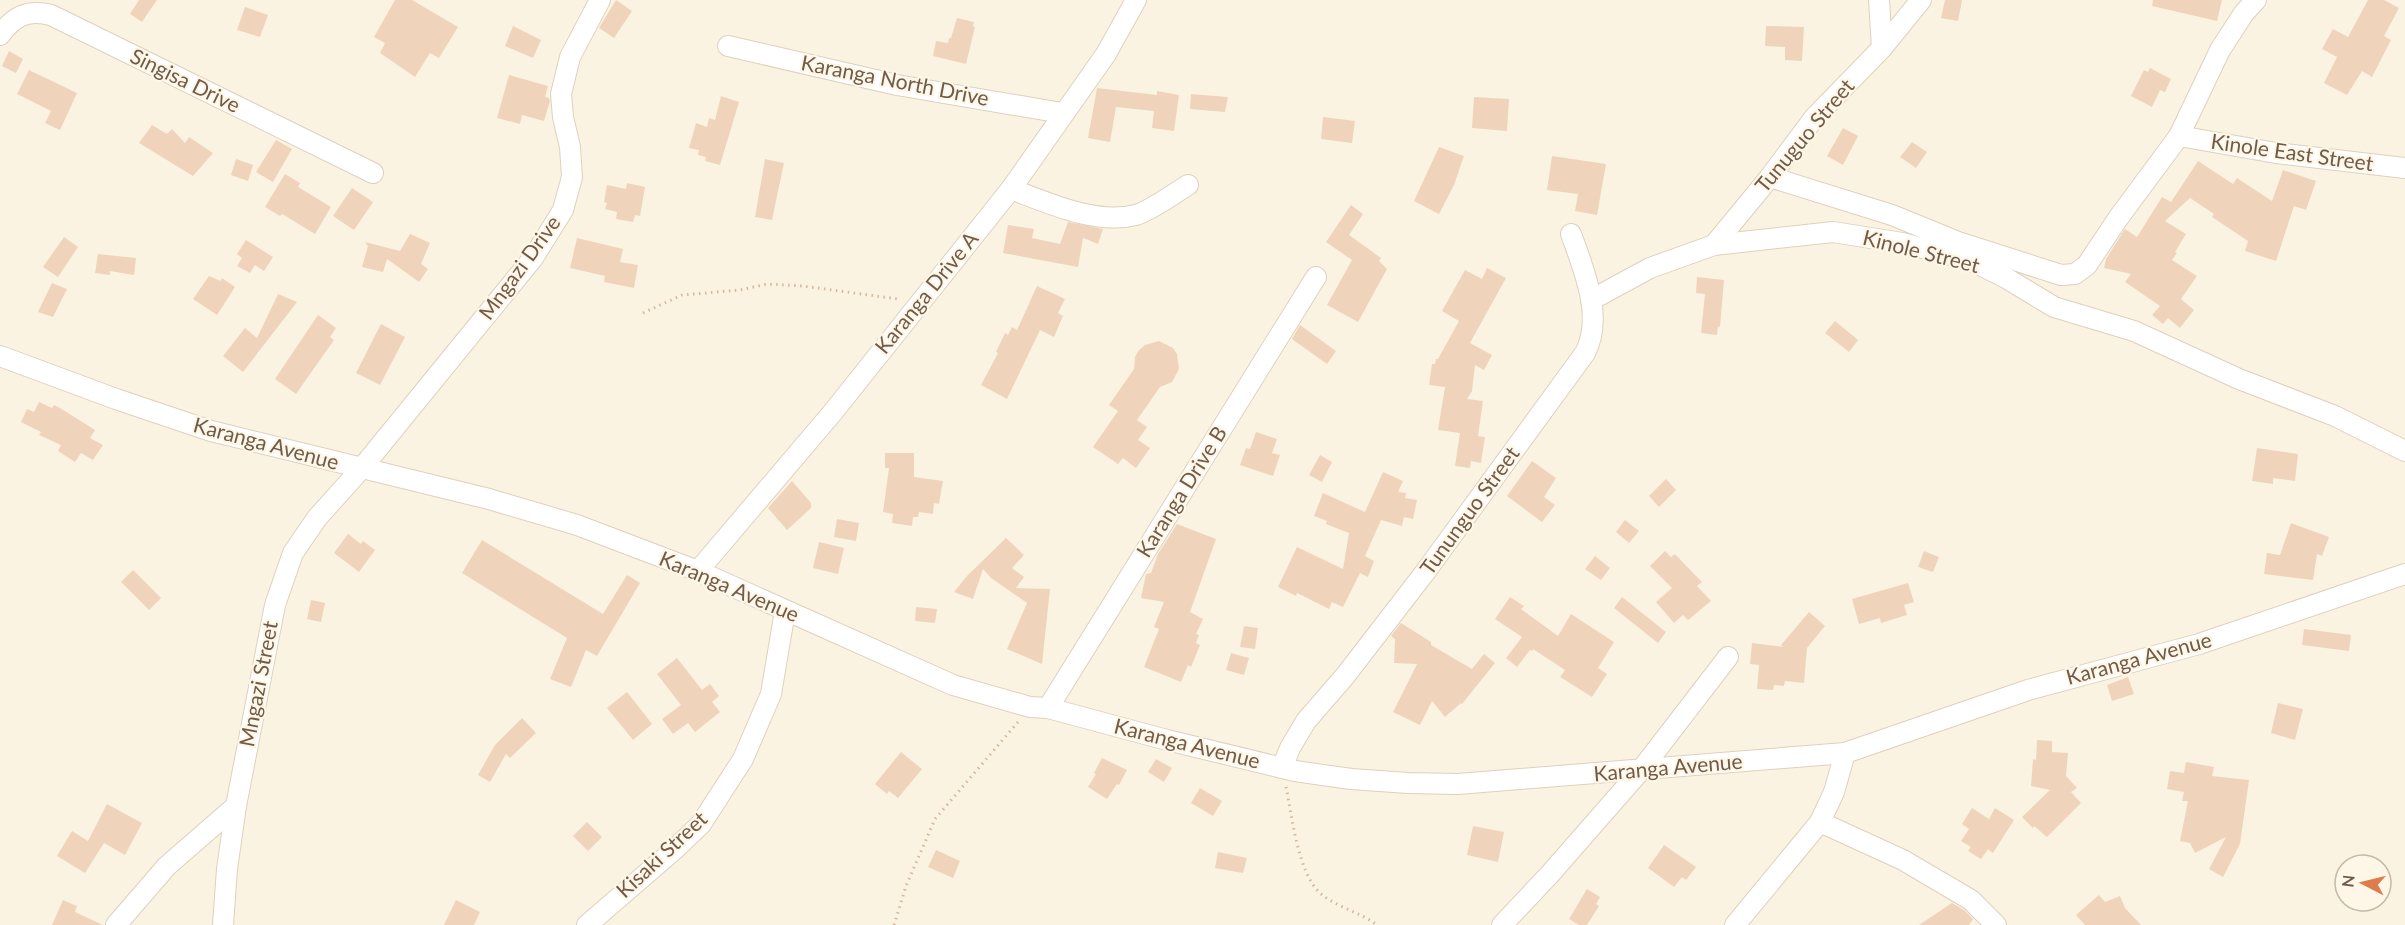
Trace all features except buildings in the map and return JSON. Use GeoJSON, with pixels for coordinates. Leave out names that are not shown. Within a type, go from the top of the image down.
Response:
{"type":"FeatureCollection","features":[{"type":"Feature","properties":{"kind":"street","name":"Mngazi Drive"},"geometry":{"type":"LineString","coordinates":[[361,470],[533,258],[563,210],[572,177],[570,147],[563,117],[561,94],[570,57],[600,0]]}},
{"type":"Feature","properties":{"kind":"street","name":"Karanga Drive A"},"geometry":{"type":"LineString","coordinates":[[698,571],[833,412],[1011,189],[1062,113],[1106,54],[1136,0]]}},
{"type":"Feature","properties":{"kind":"street"},"geometry":{"type":"LineString","coordinates":[[1879,0],[1882,48]]}},
{"type":"Feature","properties":{"kind":"street","name":"Tunuguo Street"},"geometry":{"type":"LineString","coordinates":[[1714,245],[1770,177],[1814,118],[1882,48],[1921,0]]}},
{"type":"Feature","properties":{"kind":"street"},"geometry":{"type":"LineString","coordinates":[[1770,177],[1892,215],[1958,242],[2061,275],[2075,274],[2087,265],[2119,217],[2179,136],[2220,50],[2244,13],[2256,0]]}},
{"type":"Feature","properties":{"kind":"street","name":"Singisa Drive"},"geometry":{"type":"LineString","coordinates":[[0,35],[8,24],[26,13],[40,12],[51,15],[373,173]]}},
{"type":"Feature","properties":{"kind":"street","name":"Karanga North Drive"},"geometry":{"type":"LineString","coordinates":[[728,46],[897,85],[1062,113]]}},
{"type":"Feature","properties":{"kind":"street","name":"Kinole East Street"},"geometry":{"type":"LineString","coordinates":[[2179,136],[2276,153],[2405,168]]}},
{"type":"Feature","properties":{"kind":"street"},"geometry":{"type":"LineString","coordinates":[[1011,189],[1059,207],[1105,218],[1137,215],[1188,185]]}},
{"type":"Feature","properties":{"kind":"street","name":"Kinole Street"},"geometry":{"type":"LineString","coordinates":[[1591,300],[1650,268],[1714,245],[1833,232],[1902,243],[1970,260],[2006,278],[2054,307],[2134,331],[2239,379],[2335,416],[2405,451]]}},
{"type":"Feature","properties":{"kind":"street","name":"Tununguo Street"},"geometry":{"type":"LineString","coordinates":[[1281,768],[1306,721],[1345,676],[1426,571],[1585,353],[1592,340],[1591,300],[1571,234]]}},
{"type":"Feature","properties":{"kind":"street","name":"Karanga Drive B"},"geometry":{"type":"LineString","coordinates":[[1039,707],[1316,277]]}},
{"type":"Feature","properties":{"kind":"street","name":"Karanga Avenue"},"geometry":{"type":"LineString","coordinates":[[0,356],[211,431],[361,470],[489,499],[577,525],[698,571],[953,685],[1281,768],[1351,779],[1448,784],[1845,753],[2028,690],[2199,644],[2405,573]]}},
{"type":"Feature","properties":{"kind":"street","name":"Mngazi Street"},"geometry":{"type":"LineString","coordinates":[[223,925],[227,869],[236,806],[275,605],[293,553],[317,518],[361,470]]}},
{"type":"Feature","properties":{"kind":"street","name":"Kisaki Street"},"geometry":{"type":"LineString","coordinates":[[587,925],[701,824],[744,759],[771,694],[785,611]]}},
{"type":"Feature","properties":{"kind":"street"},"geometry":{"type":"LineString","coordinates":[[1502,925],[1641,770],[1728,657]]}},
{"type":"Feature","properties":{"kind":"street"},"geometry":{"type":"LineString","coordinates":[[1735,925],[1820,822],[1834,792],[1845,753]]}},
{"type":"Feature","properties":{"kind":"street"},"geometry":{"type":"LineString","coordinates":[[116,925],[167,866],[236,806]]}},
{"type":"Feature","properties":{"kind":"street"},"geometry":{"type":"LineString","coordinates":[[1820,822],[1903,860],[1971,900],[1996,925]]}},
{"type":"Feature","properties":{"kind":"path"},"geometry":{"type":"LineString","coordinates":[[643,313],[682,295],[780,284],[921,301]]}},
{"type":"Feature","properties":{"kind":"path"},"geometry":{"type":"LineString","coordinates":[[894,925],[906,886],[935,819],[1039,707]]}},
{"type":"Feature","properties":{"kind":"path"},"geometry":{"type":"LineString","coordinates":[[1281,768],[1303,862],[1311,883],[1321,894],[1377,925]]}}]}
